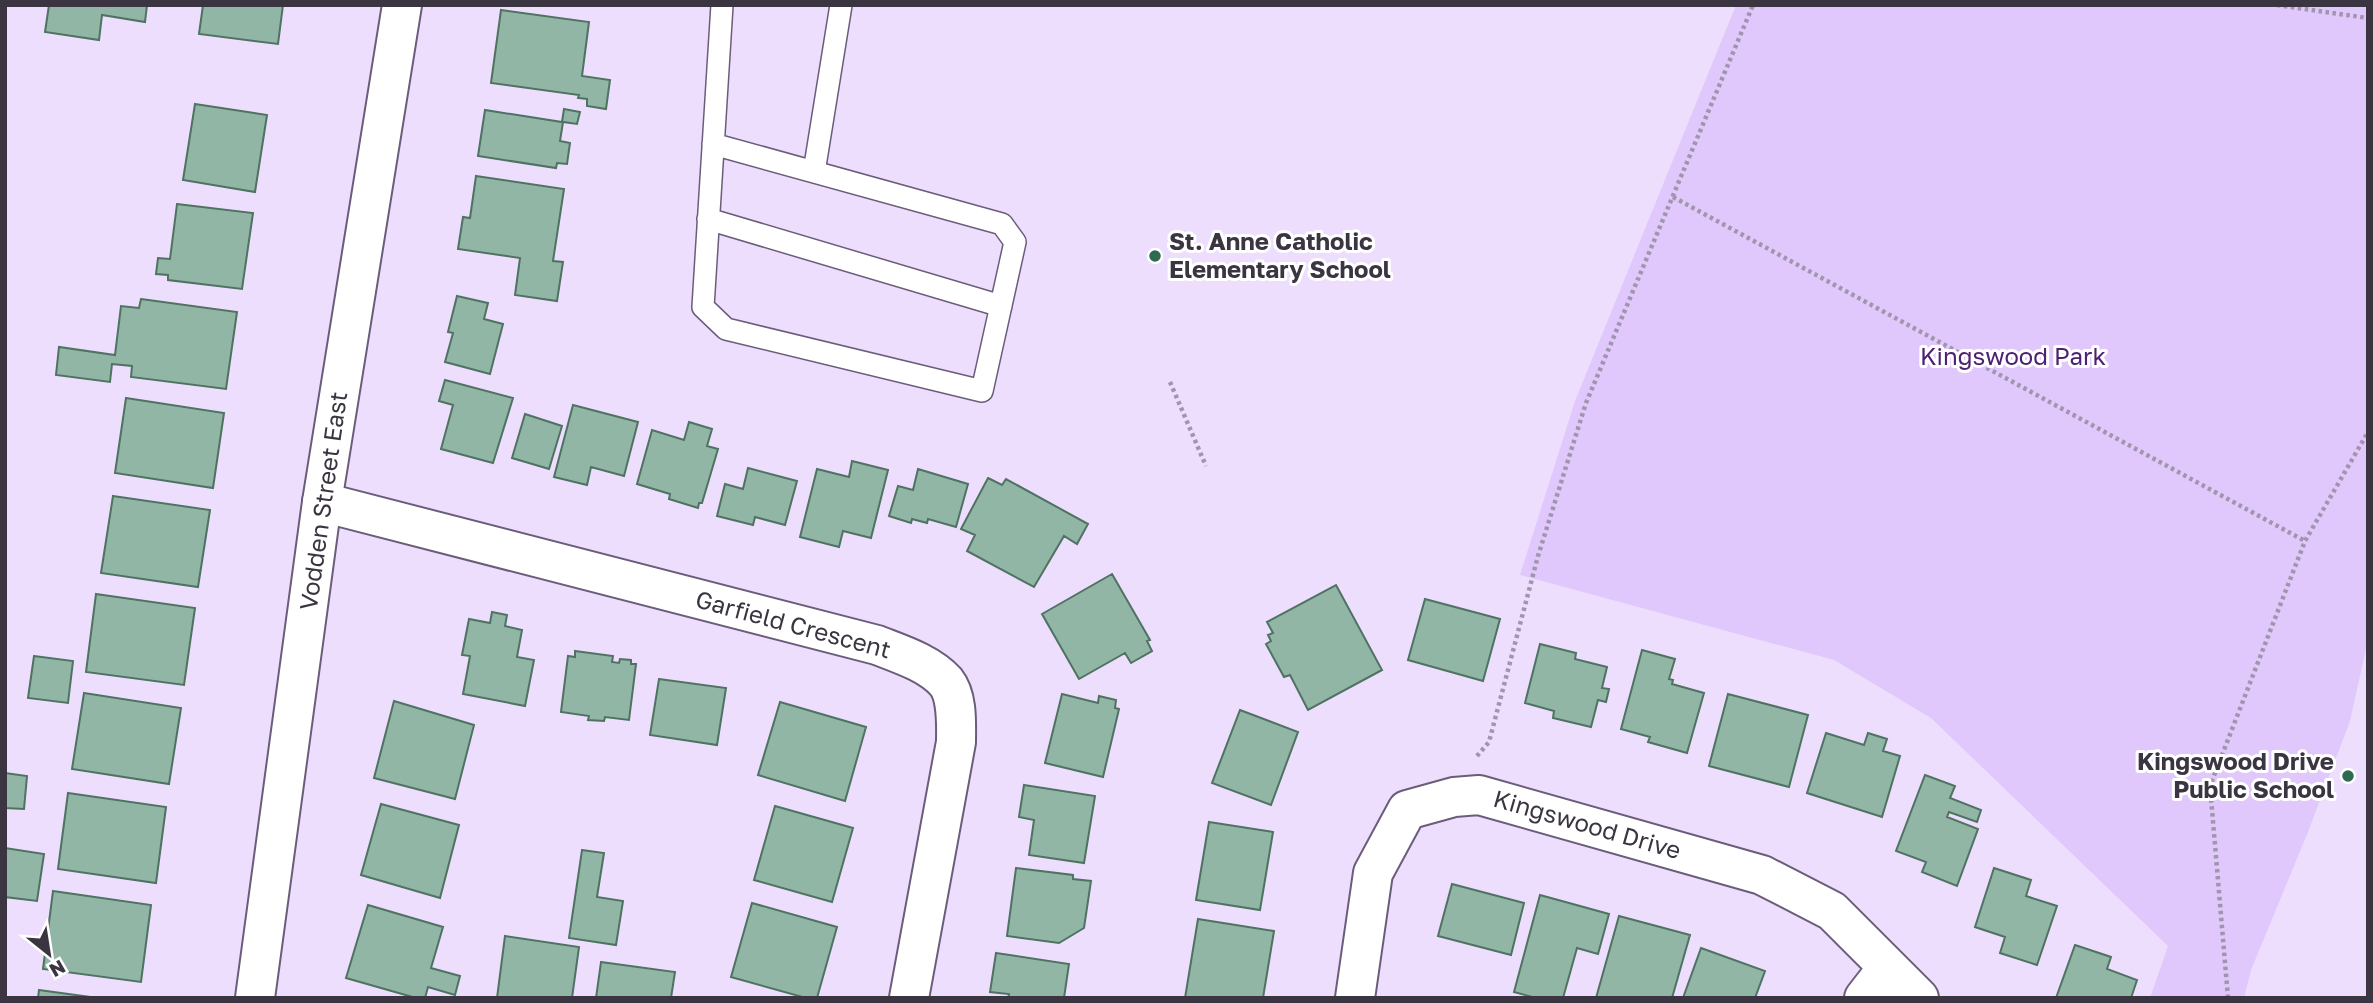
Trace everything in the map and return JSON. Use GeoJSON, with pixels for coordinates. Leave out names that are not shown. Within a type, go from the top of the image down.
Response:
{"type":"FeatureCollection","features":[{"type":"Feature","properties":{"kind":"street","name":"Vodden Street East"},"geometry":{"type":"LineString","coordinates":[[255,998],[322,502],[402,5]]}},
{"type":"Feature","properties":{"kind":"street","name":"Garfield Crescent"},"geometry":{"type":"LineString","coordinates":[[322,502],[877,645],[916,661],[947,683],[955,708],[956,743],[909,998]]}},
{"type":"Feature","properties":{"kind":"street","name":"Kingswood Drive"},"geometry":{"type":"LineString","coordinates":[[1355,998],[1373,873],[1406,810],[1454,797],[1479,795],[1762,875],[1832,911],[1919,998]]}},
{"type":"Feature","properties":{"kind":"street"},"geometry":{"type":"LineString","coordinates":[[1864,998],[1888,967]]}},
{"type":"Feature","properties":{"kind":"lane"},"geometry":{"type":"LineString","coordinates":[[713,144],[1002,224],[1015,242],[982,391],[726,329],[702,307],[722,5]]}},
{"type":"Feature","properties":{"kind":"lane"},"geometry":{"type":"LineString","coordinates":[[814,172],[841,5]]}},
{"type":"Feature","properties":{"kind":"lane"},"geometry":{"type":"LineString","coordinates":[[708,219],[1001,306]]}},
{"type":"Feature","properties":{"kind":"path"},"geometry":{"type":"LineString","coordinates":[[1477,756],[1489,741],[1538,556],[1586,403],[1753,5]]}},
{"type":"Feature","properties":{"kind":"path"},"geometry":{"type":"LineString","coordinates":[[2277,5],[2368,18]]}},
{"type":"Feature","properties":{"kind":"path"},"geometry":{"type":"LineString","coordinates":[[1673,197],[2305,541]]}},
{"type":"Feature","properties":{"kind":"path"},"geometry":{"type":"LineString","coordinates":[[1170,382],[1206,466]]}},
{"type":"Feature","properties":{"kind":"path"},"geometry":{"type":"LineString","coordinates":[[2228,998],[2210,786],[2305,541],[2368,432]]}},
{"type":"Feature","properties":{"kind":"green space","name":"Kingswood Park"},"geometry":{"type":"Polygon","coordinates":[[[1736,5],[2368,5],[2368,640],[2350,721],[2251,970],[2244,998],[2150,998],[2168,946],[1931,718],[1834,660],[1520,575],[1575,401],[1736,5]]]}},
{"type":"Feature","properties":{"kind":"building"},"geometry":{"type":"Polygon","coordinates":[[[49,5],[147,5],[145,22],[102,15],[99,40],[45,32],[49,5]]]}},
{"type":"Feature","properties":{"kind":"building"},"geometry":{"type":"Polygon","coordinates":[[[203,5],[283,5],[278,44],[199,34],[203,5]]]}},
{"type":"Feature","properties":{"kind":"building"},"geometry":{"type":"Polygon","coordinates":[[[501,10],[589,22],[582,76],[610,80],[606,109],[587,106],[587,99],[578,98],[579,95],[491,83],[501,10]]]}},
{"type":"Feature","properties":{"kind":"building"},"geometry":{"type":"Polygon","coordinates":[[[195,104],[267,115],[255,192],[183,180],[195,104]]]}},
{"type":"Feature","properties":{"kind":"building"},"geometry":{"type":"Polygon","coordinates":[[[564,109],[580,112],[577,124],[563,122],[560,141],[570,143],[567,164],[557,163],[556,168],[478,156],[485,110],[562,122],[564,109]]]}},
{"type":"Feature","properties":{"kind":"building"},"geometry":{"type":"Polygon","coordinates":[[[476,176],[564,189],[553,261],[563,262],[557,301],[515,295],[520,258],[458,249],[463,217],[470,218],[476,176]]]}},
{"type":"Feature","properties":{"kind":"building"},"geometry":{"type":"Polygon","coordinates":[[[177,204],[253,213],[242,289],[168,280],[168,275],[156,274],[158,258],[170,259],[177,204]]]}},
{"type":"Feature","properties":{"kind":"building"},"geometry":{"type":"Polygon","coordinates":[[[457,296],[488,303],[484,319],[503,324],[490,374],[445,362],[453,333],[448,332],[457,296]]]}},
{"type":"Feature","properties":{"kind":"building"},"geometry":{"type":"Polygon","coordinates":[[[141,299],[237,312],[226,389],[131,377],[132,366],[112,364],[110,382],[56,375],[59,347],[115,355],[121,306],[139,308],[141,299]]]}},
{"type":"Feature","properties":{"kind":"building"},"geometry":{"type":"Polygon","coordinates":[[[445,380],[513,398],[493,463],[441,449],[453,405],[439,401],[445,380]]]}},
{"type":"Feature","properties":{"kind":"building"},"geometry":{"type":"Polygon","coordinates":[[[126,398],[224,413],[213,488],[115,473],[126,398]]]}},
{"type":"Feature","properties":{"kind":"building"},"geometry":{"type":"Polygon","coordinates":[[[573,405],[638,422],[624,476],[591,467],[587,485],[554,477],[573,405]]]}},
{"type":"Feature","properties":{"kind":"building"},"geometry":{"type":"Polygon","coordinates":[[[525,414],[562,426],[549,469],[512,458],[525,414]]]}},
{"type":"Feature","properties":{"kind":"building"},"geometry":{"type":"Polygon","coordinates":[[[689,422],[712,429],[707,446],[718,449],[702,503],[699,503],[698,508],[669,499],[670,494],[637,484],[652,430],[684,440],[689,422]]]}},
{"type":"Feature","properties":{"kind":"building"},"geometry":{"type":"Polygon","coordinates":[[[852,461],[888,470],[871,538],[843,531],[839,547],[800,537],[817,469],[849,477],[852,461]]]}},
{"type":"Feature","properties":{"kind":"building"},"geometry":{"type":"Polygon","coordinates":[[[748,468],[797,481],[785,525],[755,517],[753,525],[717,516],[725,484],[743,489],[748,468]]]}},
{"type":"Feature","properties":{"kind":"building"},"geometry":{"type":"Polygon","coordinates":[[[918,469],[968,484],[956,527],[928,519],[927,523],[912,519],[911,523],[889,516],[898,486],[913,490],[918,469]]]}},
{"type":"Feature","properties":{"kind":"building"},"geometry":{"type":"Polygon","coordinates":[[[988,478],[1002,485],[1006,479],[1088,524],[1077,544],[1064,536],[1034,587],[967,551],[975,535],[961,529],[988,478]]]}},
{"type":"Feature","properties":{"kind":"building"},"geometry":{"type":"Polygon","coordinates":[[[113,496],[210,510],[198,587],[101,573],[113,496]]]}},
{"type":"Feature","properties":{"kind":"building"},"geometry":{"type":"Polygon","coordinates":[[[1112,574],[1150,640],[1147,641],[1152,651],[1131,663],[1125,653],[1079,679],[1042,614],[1112,574]]]}},
{"type":"Feature","properties":{"kind":"building"},"geometry":{"type":"Polygon","coordinates":[[[1336,585],[1382,670],[1308,710],[1290,675],[1284,677],[1266,644],[1271,641],[1268,635],[1273,633],[1267,622],[1336,585]]]}},
{"type":"Feature","properties":{"kind":"building"},"geometry":{"type":"Polygon","coordinates":[[[96,594],[195,608],[184,685],[86,672],[96,594]]]}},
{"type":"Feature","properties":{"kind":"building"},"geometry":{"type":"Polygon","coordinates":[[[1425,599],[1500,619],[1483,681],[1408,660],[1425,599]]]}},
{"type":"Feature","properties":{"kind":"building"},"geometry":{"type":"Polygon","coordinates":[[[492,612],[507,615],[505,626],[522,630],[517,657],[534,660],[525,706],[463,694],[470,656],[462,655],[469,619],[490,623],[492,612]]]}},
{"type":"Feature","properties":{"kind":"building"},"geometry":{"type":"Polygon","coordinates":[[[1540,644],[1576,653],[1575,659],[1607,667],[1602,688],[1609,689],[1606,702],[1598,700],[1591,727],[1553,718],[1554,711],[1525,703],[1540,644]]]}},
{"type":"Feature","properties":{"kind":"building"},"geometry":{"type":"Polygon","coordinates":[[[1642,650],[1675,659],[1669,679],[1673,680],[1672,684],[1704,693],[1687,753],[1648,742],[1650,737],[1621,729],[1642,650]]]}},
{"type":"Feature","properties":{"kind":"building"},"geometry":{"type":"Polygon","coordinates":[[[575,651],[613,656],[612,662],[619,663],[620,659],[631,660],[631,664],[636,664],[629,720],[605,717],[604,721],[588,720],[589,716],[561,712],[568,656],[575,657],[575,651]]]}},
{"type":"Feature","properties":{"kind":"building"},"geometry":{"type":"Polygon","coordinates":[[[34,656],[73,661],[68,703],[28,698],[34,656]]]}},
{"type":"Feature","properties":{"kind":"building"},"geometry":{"type":"Polygon","coordinates":[[[659,679],[726,688],[717,745],[650,735],[659,679]]]}},
{"type":"Feature","properties":{"kind":"building"},"geometry":{"type":"Polygon","coordinates":[[[84,693],[181,708],[169,784],[72,769],[84,693]]]}},
{"type":"Feature","properties":{"kind":"building"},"geometry":{"type":"Polygon","coordinates":[[[1062,694],[1098,703],[1099,696],[1116,700],[1115,708],[1119,709],[1103,777],[1045,763],[1062,694]]]}},
{"type":"Feature","properties":{"kind":"building"},"geometry":{"type":"Polygon","coordinates":[[[1728,694],[1808,715],[1789,787],[1709,766],[1728,694]]]}},
{"type":"Feature","properties":{"kind":"building"},"geometry":{"type":"Polygon","coordinates":[[[394,701],[474,725],[455,799],[374,778],[394,701]]]}},
{"type":"Feature","properties":{"kind":"building"},"geometry":{"type":"Polygon","coordinates":[[[780,702],[866,727],[845,801],[758,775],[780,702]]]}},
{"type":"Feature","properties":{"kind":"building"},"geometry":{"type":"Polygon","coordinates":[[[1240,710],[1298,732],[1271,805],[1212,783],[1240,710]]]}},
{"type":"Feature","properties":{"kind":"building"},"geometry":{"type":"Polygon","coordinates":[[[1826,733],[1864,745],[1868,733],[1887,739],[1883,751],[1900,756],[1882,817],[1807,793],[1826,733]]]}},
{"type":"Feature","properties":{"kind":"building"},"geometry":{"type":"Polygon","coordinates":[[[5,773],[27,776],[24,809],[5,808],[5,773]]]}},
{"type":"Feature","properties":{"kind":"building"},"geometry":{"type":"Polygon","coordinates":[[[1925,775],[1955,786],[1950,798],[1981,810],[1977,822],[1949,812],[1947,817],[1978,829],[1957,886],[1922,872],[1926,862],[1896,851],[1925,775]]]}},
{"type":"Feature","properties":{"kind":"building"},"geometry":{"type":"Polygon","coordinates":[[[1024,785],[1095,796],[1084,863],[1029,855],[1034,820],[1019,817],[1024,785]]]}},
{"type":"Feature","properties":{"kind":"building"},"geometry":{"type":"Polygon","coordinates":[[[68,793],[166,807],[156,883],[58,869],[68,793]]]}},
{"type":"Feature","properties":{"kind":"building"},"geometry":{"type":"Polygon","coordinates":[[[381,804],[459,825],[440,898],[361,875],[381,804]]]}},
{"type":"Feature","properties":{"kind":"building"},"geometry":{"type":"Polygon","coordinates":[[[775,806],[853,828],[832,902],[754,880],[775,806]]]}},
{"type":"Feature","properties":{"kind":"building"},"geometry":{"type":"Polygon","coordinates":[[[1209,822],[1273,832],[1260,910],[1196,900],[1209,822]]]}},
{"type":"Feature","properties":{"kind":"building"},"geometry":{"type":"Polygon","coordinates":[[[5,848],[44,854],[37,901],[5,897],[5,848]]]}},
{"type":"Feature","properties":{"kind":"building"},"geometry":{"type":"Polygon","coordinates":[[[582,850],[604,853],[597,897],[623,901],[616,945],[569,938],[582,850]]]}},
{"type":"Feature","properties":{"kind":"building"},"geometry":{"type":"Polygon","coordinates":[[[1016,868],[1073,875],[1073,879],[1091,881],[1084,928],[1059,943],[1007,936],[1016,868]]]}},
{"type":"Feature","properties":{"kind":"building"},"geometry":{"type":"Polygon","coordinates":[[[1994,868],[2031,880],[2026,896],[2057,906],[2037,965],[2000,953],[2005,937],[1975,927],[1994,868]]]}},
{"type":"Feature","properties":{"kind":"building"},"geometry":{"type":"Polygon","coordinates":[[[1452,884],[1524,903],[1511,955],[1438,936],[1452,884]]]}},
{"type":"Feature","properties":{"kind":"building"},"geometry":{"type":"Polygon","coordinates":[[[53,891],[151,905],[141,982],[43,969],[53,891]]]}},
{"type":"Feature","properties":{"kind":"building"},"geometry":{"type":"Polygon","coordinates":[[[1540,895],[1609,914],[1598,954],[1577,948],[1563,998],[1536,998],[1514,992],[1540,895]]]}},
{"type":"Feature","properties":{"kind":"building"},"geometry":{"type":"Polygon","coordinates":[[[752,903],[837,927],[817,998],[806,998],[731,977],[752,903]]]}},
{"type":"Feature","properties":{"kind":"building"},"geometry":{"type":"Polygon","coordinates":[[[368,905],[443,927],[431,968],[460,976],[455,995],[428,987],[425,998],[416,998],[346,978],[368,905]]]}},
{"type":"Feature","properties":{"kind":"building"},"geometry":{"type":"Polygon","coordinates":[[[1619,916],[1690,935],[1672,998],[1596,998],[1619,916]]]}},
{"type":"Feature","properties":{"kind":"building"},"geometry":{"type":"Polygon","coordinates":[[[1198,919],[1274,931],[1263,998],[1185,998],[1198,919]]]}},
{"type":"Feature","properties":{"kind":"building"},"geometry":{"type":"Polygon","coordinates":[[[505,936],[579,947],[572,998],[497,998],[505,936]]]}},
{"type":"Feature","properties":{"kind":"building"},"geometry":{"type":"Polygon","coordinates":[[[2075,945],[2111,957],[2107,969],[2137,980],[2131,998],[2056,998],[2075,945]]]}},
{"type":"Feature","properties":{"kind":"building"},"geometry":{"type":"Polygon","coordinates":[[[1701,948],[1765,971],[1755,998],[1683,998],[1701,948]]]}},
{"type":"Feature","properties":{"kind":"building"},"geometry":{"type":"Polygon","coordinates":[[[996,953],[1069,964],[1064,998],[1008,998],[1009,994],[990,992],[996,953]]]}},
{"type":"Feature","properties":{"kind":"building"},"geometry":{"type":"Polygon","coordinates":[[[601,962],[675,972],[671,998],[596,998],[601,962]]]}},
{"type":"Feature","properties":{"kind":"building"},"geometry":{"type":"Polygon","coordinates":[[[39,990],[98,998],[38,998],[39,990]]]}},
{"type":"Feature","properties":{"kind":"place","name":"St. Anne Catholic Elementary School"},"geometry":{"type":"Point","coordinates":[1155,256]}},
{"type":"Feature","properties":{"kind":"place","name":"Kingswood Drive Public School"},"geometry":{"type":"Point","coordinates":[2348,776]}}]}
